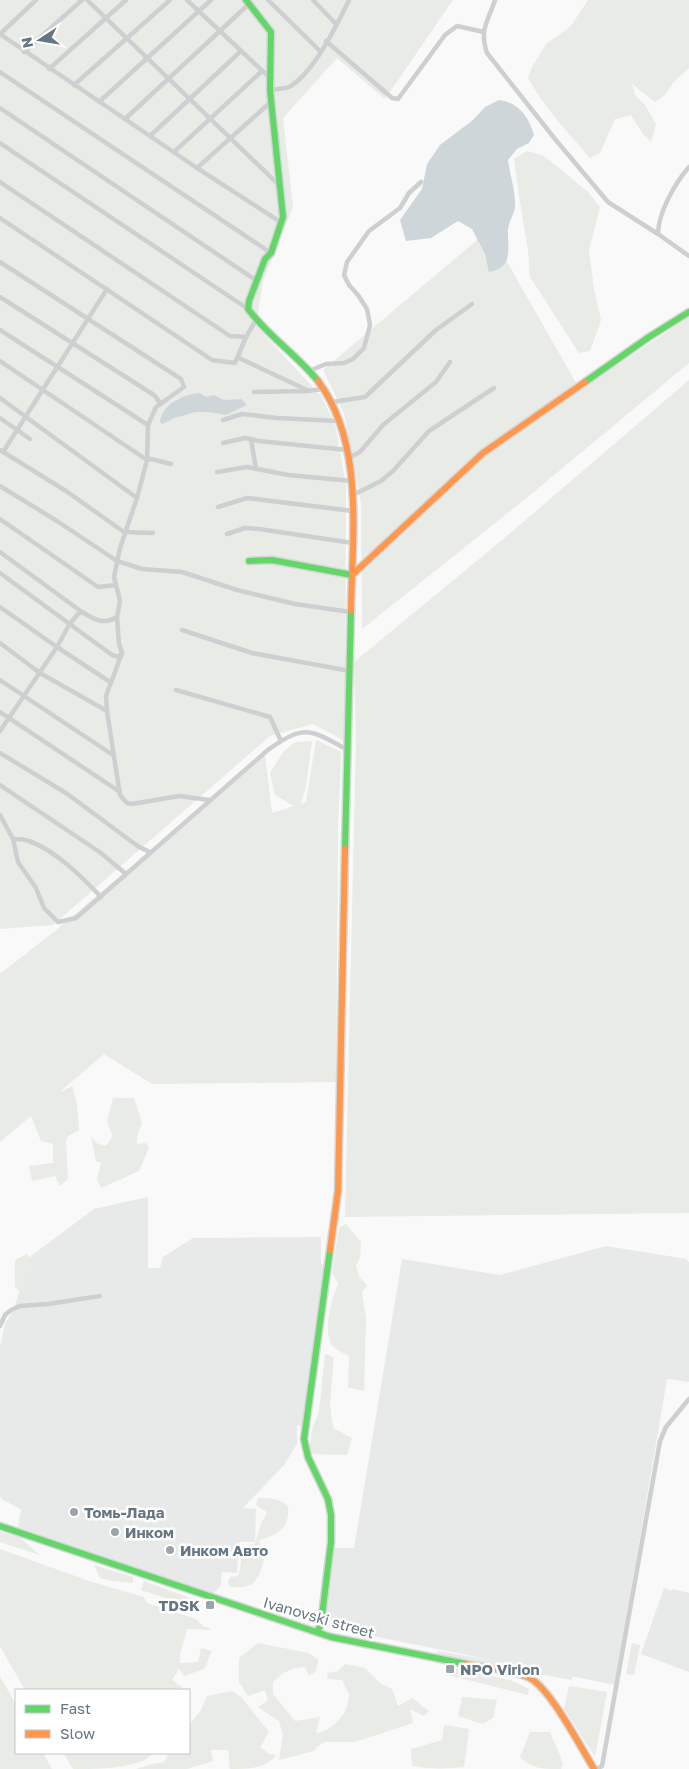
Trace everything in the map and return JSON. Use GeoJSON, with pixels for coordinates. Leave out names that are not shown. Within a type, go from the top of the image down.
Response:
{"type":"FeatureCollection","features":[{"type":"Feature","properties":{"kind":"street"},"geometry":{"type":"LineString","coordinates":[[36,0],[0,34],[49,69],[282,223]]}},
{"type":"Feature","properties":{"kind":"street"},"geometry":{"type":"LineString","coordinates":[[24,52],[82,0]]}},
{"type":"Feature","properties":{"kind":"street"},"geometry":{"type":"LineString","coordinates":[[87,0],[280,186]]}},
{"type":"Feature","properties":{"kind":"street"},"geometry":{"type":"LineString","coordinates":[[49,69],[126,0]]}},
{"type":"Feature","properties":{"kind":"street"},"geometry":{"type":"LineString","coordinates":[[74,85],[170,0]]}},
{"type":"Feature","properties":{"kind":"street"},"geometry":{"type":"LineString","coordinates":[[187,0],[271,79]]}},
{"type":"Feature","properties":{"kind":"street"},"geometry":{"type":"LineString","coordinates":[[99,102],[211,0]]}},
{"type":"Feature","properties":{"kind":"street"},"geometry":{"type":"LineString","coordinates":[[268,0],[320,51]]}},
{"type":"Feature","properties":{"kind":"street"},"geometry":{"type":"LineString","coordinates":[[313,0],[336,24]]}},
{"type":"Feature","properties":{"kind":"street"},"geometry":{"type":"LineString","coordinates":[[270,90],[287,88],[299,80],[311,68],[349,0]]}},
{"type":"Feature","properties":{"kind":"street"},"geometry":{"type":"LineString","coordinates":[[495,0],[484,32],[483,41],[487,53],[608,202],[689,256]]}},
{"type":"Feature","properties":{"kind":"street"},"geometry":{"type":"LineString","coordinates":[[125,119],[220,31],[247,2],[271,32],[270,90],[282,223],[271,253],[265,259],[256,281],[248,309]]}},
{"type":"Feature","properties":{"kind":"street"},"geometry":{"type":"LineString","coordinates":[[326,41],[392,98],[398,99],[446,35],[454,28],[457,26],[484,32]]}},
{"type":"Feature","properties":{"kind":"street"},"geometry":{"type":"LineString","coordinates":[[150,136],[241,51]]}},
{"type":"Feature","properties":{"kind":"street"},"geometry":{"type":"LineString","coordinates":[[174,152],[262,71]]}},
{"type":"Feature","properties":{"kind":"street"},"geometry":{"type":"LineString","coordinates":[[0,72],[271,253]]}},
{"type":"Feature","properties":{"kind":"street"},"geometry":{"type":"LineString","coordinates":[[197,168],[272,101]]}},
{"type":"Feature","properties":{"kind":"street"},"geometry":{"type":"LineString","coordinates":[[0,108],[256,281]]}},
{"type":"Feature","properties":{"kind":"street"},"geometry":{"type":"LineString","coordinates":[[0,143],[248,309],[256,320],[309,371],[332,402],[349,458],[353,495],[353,543],[338,1191],[304,1439],[308,1457],[323,1485],[328,1499],[332,1522],[321,1624],[317,1632]]}},
{"type":"Feature","properties":{"kind":"street"},"geometry":{"type":"LineString","coordinates":[[658,234],[658,224],[663,210],[676,185],[689,167]]}},
{"type":"Feature","properties":{"kind":"street"},"geometry":{"type":"LineString","coordinates":[[0,182],[230,336],[246,337]]}},
{"type":"Feature","properties":{"kind":"street"},"geometry":{"type":"LineString","coordinates":[[309,371],[326,364],[344,363],[354,359],[364,348],[370,325],[367,309],[344,275],[347,262],[369,231],[400,208],[409,194],[421,182]]}},
{"type":"Feature","properties":{"kind":"street"},"geometry":{"type":"LineString","coordinates":[[0,218],[212,360],[235,363],[239,358],[246,337],[256,320]]}},
{"type":"Feature","properties":{"kind":"street"},"geometry":{"type":"LineString","coordinates":[[0,262],[181,379],[184,387],[156,406],[148,425],[147,460],[137,498],[124,532],[117,561],[114,577],[120,601],[117,617],[119,644],[122,653],[114,679],[110,682],[106,696],[107,711],[120,792],[124,800],[132,804],[179,796],[210,800]]}},
{"type":"Feature","properties":{"kind":"street"},"geometry":{"type":"LineString","coordinates":[[107,289],[27,417],[2,451],[66,491],[124,532],[153,533]]}},
{"type":"Feature","properties":{"kind":"street"},"geometry":{"type":"LineString","coordinates":[[0,297],[154,395],[161,404]]}},
{"type":"Feature","properties":{"kind":"street"},"geometry":{"type":"LineString","coordinates":[[332,402],[365,397],[436,330],[472,304]]}},
{"type":"Feature","properties":{"kind":"street"},"geometry":{"type":"LineString","coordinates":[[352,575],[483,453],[641,342],[689,312]]}},
{"type":"Feature","properties":{"kind":"street"},"geometry":{"type":"LineString","coordinates":[[0,330],[148,425]]}},
{"type":"Feature","properties":{"kind":"street"},"geometry":{"type":"LineString","coordinates":[[239,358],[309,391]]}},
{"type":"Feature","properties":{"kind":"street"},"geometry":{"type":"LineString","coordinates":[[0,361],[147,460],[151,459],[171,464]]}},
{"type":"Feature","properties":{"kind":"street"},"geometry":{"type":"LineString","coordinates":[[349,458],[360,452],[383,425],[436,382],[450,362]]}},
{"type":"Feature","properties":{"kind":"street"},"geometry":{"type":"LineString","coordinates":[[353,495],[381,481],[429,431],[494,388]]}},
{"type":"Feature","properties":{"kind":"street"},"geometry":{"type":"LineString","coordinates":[[254,392],[323,389]]}},
{"type":"Feature","properties":{"kind":"street"},"geometry":{"type":"LineString","coordinates":[[0,398],[137,498]]}},
{"type":"Feature","properties":{"kind":"street"},"geometry":{"type":"LineString","coordinates":[[223,420],[242,414],[338,421]]}},
{"type":"Feature","properties":{"kind":"street"},"geometry":{"type":"LineString","coordinates":[[0,418],[30,439]]}},
{"type":"Feature","properties":{"kind":"street"},"geometry":{"type":"LineString","coordinates":[[223,443],[245,438],[347,450]]}},
{"type":"Feature","properties":{"kind":"street"},"geometry":{"type":"LineString","coordinates":[[251,439],[256,468]]}},
{"type":"Feature","properties":{"kind":"street"},"geometry":{"type":"LineString","coordinates":[[218,472],[247,467],[288,475],[352,481]]}},
{"type":"Feature","properties":{"kind":"street"},"geometry":{"type":"LineString","coordinates":[[0,486],[117,561],[142,570],[182,572],[237,590],[295,604],[350,612]]}},
{"type":"Feature","properties":{"kind":"street"},"geometry":{"type":"LineString","coordinates":[[218,507],[247,498],[353,511]]}},
{"type":"Feature","properties":{"kind":"street"},"geometry":{"type":"LineString","coordinates":[[0,519],[98,587],[116,586]]}},
{"type":"Feature","properties":{"kind":"street"},"geometry":{"type":"LineString","coordinates":[[227,534],[245,528],[259,529],[353,543]]}},
{"type":"Feature","properties":{"kind":"street"},"geometry":{"type":"LineString","coordinates":[[0,552],[82,612],[97,620],[110,621],[117,617]]}},
{"type":"Feature","properties":{"kind":"street"},"geometry":{"type":"LineString","coordinates":[[249,561],[272,560],[352,575]]}},
{"type":"Feature","properties":{"kind":"street"},"geometry":{"type":"LineString","coordinates":[[0,573],[112,655],[119,657],[122,653]]}},
{"type":"Feature","properties":{"kind":"street"},"geometry":{"type":"LineString","coordinates":[[0,607],[110,682]]}},
{"type":"Feature","properties":{"kind":"street"},"geometry":{"type":"LineString","coordinates":[[0,731],[57,647],[69,625],[82,612]]}},
{"type":"Feature","properties":{"kind":"street"},"geometry":{"type":"LineString","coordinates":[[182,630],[252,653],[350,671]]}},
{"type":"Feature","properties":{"kind":"street"},"geometry":{"type":"LineString","coordinates":[[0,643],[40,673],[107,711]]}},
{"type":"Feature","properties":{"kind":"street"},"geometry":{"type":"LineString","coordinates":[[0,680],[113,755]]}},
{"type":"Feature","properties":{"kind":"street"},"geometry":{"type":"LineString","coordinates":[[176,690],[270,717],[281,741]]}},
{"type":"Feature","properties":{"kind":"street"},"geometry":{"type":"LineString","coordinates":[[0,712],[120,792]]}},
{"type":"Feature","properties":{"kind":"street"},"geometry":{"type":"LineString","coordinates":[[0,815],[13,839],[18,862],[36,888],[44,908],[58,922],[76,918],[269,749],[281,741],[298,733],[312,733],[348,750]]}},
{"type":"Feature","properties":{"kind":"street"},"geometry":{"type":"LineString","coordinates":[[0,753],[66,793],[139,847],[150,852]]}},
{"type":"Feature","properties":{"kind":"street"},"geometry":{"type":"LineString","coordinates":[[0,785],[101,852],[126,874]]}},
{"type":"Feature","properties":{"kind":"street"},"geometry":{"type":"LineString","coordinates":[[13,839],[28,840],[45,850],[76,871],[101,897]]}},
{"type":"Feature","properties":{"kind":"street"},"geometry":{"type":"LineString","coordinates":[[0,1326],[5,1315],[20,1306],[100,1296]]}},
{"type":"Feature","properties":{"kind":"street"},"geometry":{"type":"LineString","coordinates":[[596,1769],[602,1766],[660,1441],[666,1427],[689,1399]]}},
{"type":"Feature","properties":{"kind":"street","name":"Ivanovski street"},"geometry":{"type":"LineString","coordinates":[[0,1526],[317,1632],[358,1643],[530,1678],[550,1696],[596,1769]]}},
{"type":"Feature","properties":{"kind":"shaded area"},"geometry":{"type":"Polygon","coordinates":[[[0,0],[453,0],[385,99],[337,58],[283,118],[293,207],[263,281],[256,326],[322,397],[336,428],[346,486],[345,741],[313,724],[270,736],[53,925],[0,929],[0,0]]]}},
{"type":"Feature","properties":{"kind":"shaded area"},"geometry":{"type":"Polygon","coordinates":[[[588,0],[689,0],[689,68],[673,83],[664,96],[655,102],[632,84],[635,95],[645,105],[656,124],[651,142],[643,134],[631,115],[615,119],[600,153],[590,158],[549,110],[528,78],[532,67],[546,44],[571,26],[588,0]]]}},
{"type":"Feature","properties":{"kind":"shaded area"},"geometry":{"type":"Polygon","coordinates":[[[499,100],[506,101],[522,111],[534,135],[529,143],[517,149],[508,160],[515,202],[508,229],[508,256],[503,266],[489,272],[485,254],[472,229],[458,221],[431,238],[406,241],[400,220],[422,189],[427,164],[440,145],[473,120],[485,107],[499,100]]]}},
{"type":"Feature","properties":{"kind":"shaded area"},"geometry":{"type":"Polygon","coordinates":[[[527,151],[544,156],[588,192],[600,207],[589,250],[594,289],[601,320],[590,351],[579,353],[530,277],[528,250],[514,159],[527,151]]]}},
{"type":"Feature","properties":{"kind":"shaded area"},"geometry":{"type":"Polygon","coordinates":[[[489,230],[580,390],[689,317],[689,363],[529,496],[362,629],[361,503],[344,413],[323,370],[489,230]]]}},
{"type":"Feature","properties":{"kind":"shaded area"},"geometry":{"type":"Polygon","coordinates":[[[689,380],[689,1213],[345,1217],[356,741],[354,662],[501,541],[689,380]]]}},
{"type":"Feature","properties":{"kind":"shaded area"},"geometry":{"type":"Polygon","coordinates":[[[200,393],[206,397],[214,395],[224,400],[241,399],[247,405],[226,415],[196,412],[174,418],[163,424],[160,422],[169,405],[187,395],[200,393]]]}},
{"type":"Feature","properties":{"kind":"shaded area"},"geometry":{"type":"Polygon","coordinates":[[[316,740],[341,752],[338,827],[336,1082],[152,1084],[104,1054],[61,1091],[72,1086],[77,1104],[79,1130],[68,1136],[66,1140],[68,1179],[60,1186],[55,1176],[32,1181],[29,1166],[53,1163],[53,1144],[41,1141],[31,1116],[0,1142],[0,974],[56,930],[265,755],[272,813],[294,806],[275,795],[270,773],[283,752],[295,742],[312,741],[306,786],[301,804],[306,802],[316,740]]]}},
{"type":"Feature","properties":{"kind":"shaded area"},"geometry":{"type":"Polygon","coordinates":[[[113,1098],[134,1098],[142,1123],[137,1136],[137,1144],[146,1143],[149,1148],[139,1171],[101,1188],[97,1179],[101,1163],[96,1161],[91,1136],[96,1143],[106,1146],[113,1136],[107,1122],[113,1098]]]}},
{"type":"Feature","properties":{"kind":"shaded area"},"geometry":{"type":"Polygon","coordinates":[[[148,1197],[148,1268],[160,1268],[163,1257],[193,1238],[321,1237],[321,1264],[325,1265],[310,1376],[308,1376],[303,1426],[297,1425],[297,1444],[284,1465],[243,1508],[256,1509],[255,1542],[239,1542],[237,1573],[222,1572],[221,1585],[214,1593],[18,1527],[21,1509],[3,1500],[0,1496],[0,1347],[5,1323],[13,1311],[31,1256],[94,1209],[148,1197]]]}},
{"type":"Feature","properties":{"kind":"shaded area"},"geometry":{"type":"Polygon","coordinates":[[[346,1224],[361,1242],[360,1258],[356,1266],[360,1278],[367,1285],[362,1293],[366,1318],[364,1391],[348,1387],[349,1356],[335,1348],[328,1335],[329,1318],[338,1284],[332,1272],[339,1228],[346,1224]]]}},
{"type":"Feature","properties":{"kind":"shaded area"},"geometry":{"type":"Polygon","coordinates":[[[606,1246],[687,1259],[689,1262],[689,1382],[667,1379],[615,1685],[324,1626],[334,1548],[354,1548],[402,1259],[500,1275],[606,1246]]]}},
{"type":"Feature","properties":{"kind":"shaded area"},"geometry":{"type":"Polygon","coordinates":[[[27,1254],[33,1261],[30,1279],[22,1293],[15,1287],[15,1260],[27,1254]]]}},
{"type":"Feature","properties":{"kind":"shaded area"},"geometry":{"type":"Polygon","coordinates":[[[325,1354],[334,1357],[330,1404],[333,1428],[352,1438],[347,1455],[309,1454],[312,1429],[319,1412],[325,1354]]]}},
{"type":"Feature","properties":{"kind":"shaded area"},"geometry":{"type":"Polygon","coordinates":[[[258,1498],[274,1499],[288,1506],[287,1520],[277,1533],[259,1540],[265,1556],[260,1573],[253,1584],[244,1587],[229,1587],[230,1577],[238,1576],[243,1552],[255,1543],[267,1512],[256,1505],[258,1498]]]}},
{"type":"Feature","properties":{"kind":"shaded area"},"geometry":{"type":"Polygon","coordinates":[[[0,1532],[19,1537],[40,1555],[0,1542],[0,1532]]]}},
{"type":"Feature","properties":{"kind":"shaded area"},"geometry":{"type":"Polygon","coordinates":[[[0,1549],[89,1581],[144,1597],[147,1603],[196,1619],[203,1626],[210,1628],[210,1630],[187,1629],[180,1655],[180,1663],[198,1662],[201,1648],[212,1651],[204,1669],[184,1676],[179,1669],[172,1680],[182,1687],[178,1689],[24,1689],[0,1646],[0,1549]]]}},
{"type":"Feature","properties":{"kind":"shaded area"},"geometry":{"type":"Polygon","coordinates":[[[94,1565],[133,1577],[133,1583],[100,1578],[94,1565]]]}},
{"type":"Feature","properties":{"kind":"shaded area"},"geometry":{"type":"Polygon","coordinates":[[[144,1581],[198,1601],[196,1608],[141,1590],[144,1581]]]}},
{"type":"Feature","properties":{"kind":"shaded area"},"geometry":{"type":"Polygon","coordinates":[[[664,1588],[689,1593],[689,1672],[641,1654],[664,1588]]]}},
{"type":"Feature","properties":{"kind":"shaded area"},"geometry":{"type":"Polygon","coordinates":[[[258,1643],[309,1653],[319,1660],[315,1672],[309,1676],[305,1667],[288,1671],[273,1682],[273,1694],[295,1721],[320,1717],[316,1733],[322,1732],[334,1725],[346,1708],[349,1695],[342,1680],[327,1679],[328,1673],[338,1671],[345,1664],[365,1668],[381,1684],[392,1689],[398,1706],[412,1698],[429,1711],[424,1716],[410,1709],[413,1723],[355,1742],[325,1742],[314,1751],[279,1760],[283,1735],[279,1721],[258,1707],[268,1700],[265,1690],[248,1696],[239,1682],[239,1658],[258,1643]]]}},
{"type":"Feature","properties":{"kind":"shaded area"},"geometry":{"type":"Polygon","coordinates":[[[632,1643],[640,1645],[634,1675],[626,1674],[632,1643]]]}},
{"type":"Feature","properties":{"kind":"shaded area"},"geometry":{"type":"Polygon","coordinates":[[[438,1651],[573,1674],[572,1680],[437,1655],[438,1651]]]}},
{"type":"Feature","properties":{"kind":"shaded area"},"geometry":{"type":"Polygon","coordinates":[[[445,1665],[513,1681],[529,1689],[528,1695],[448,1675],[445,1665]]]}},
{"type":"Feature","properties":{"kind":"shaded area"},"geometry":{"type":"Polygon","coordinates":[[[0,1676],[15,1703],[15,1754],[44,1754],[52,1769],[0,1769],[0,1676]]]}},
{"type":"Feature","properties":{"kind":"shaded area"},"geometry":{"type":"Polygon","coordinates":[[[569,1686],[607,1692],[595,1757],[564,1709],[569,1686]]]}},
{"type":"Feature","properties":{"kind":"shaded area"},"geometry":{"type":"Polygon","coordinates":[[[232,1691],[241,1697],[269,1732],[260,1747],[269,1754],[276,1755],[272,1760],[262,1766],[230,1769],[228,1750],[211,1750],[213,1761],[187,1769],[136,1769],[156,1763],[163,1763],[168,1754],[190,1754],[190,1723],[200,1712],[207,1696],[232,1691]]]}},
{"type":"Feature","properties":{"kind":"shaded area"},"geometry":{"type":"Polygon","coordinates":[[[462,1697],[497,1700],[493,1718],[483,1724],[458,1716],[462,1697]]]}},
{"type":"Feature","properties":{"kind":"shaded area"},"geometry":{"type":"Polygon","coordinates":[[[444,1725],[469,1729],[464,1767],[425,1768],[412,1766],[411,1749],[442,1740],[444,1725]]]}},
{"type":"Feature","properties":{"kind":"shaded area"},"geometry":{"type":"Polygon","coordinates":[[[530,1732],[550,1732],[563,1763],[561,1769],[538,1768],[520,1757],[530,1732]]]}},
{"type":"Feature","properties":{"kind":"shaded area"},"geometry":{"type":"Polygon","coordinates":[[[64,1754],[152,1754],[139,1762],[128,1765],[73,1769],[64,1754]]]}},
{"type":"Feature","properties":{"kind":"traffic: fast"},"geometry":{"type":"LineString","coordinates":[[246,0],[271,32],[270,90],[283,217],[271,253],[265,259],[249,301],[248,309],[264,328],[318,381]]}},
{"type":"Feature","properties":{"kind":"traffic: fast"},"geometry":{"type":"LineString","coordinates":[[585,382],[649,337],[689,312]]}},
{"type":"Feature","properties":{"kind":"traffic: fast"},"geometry":{"type":"LineString","coordinates":[[249,561],[272,560],[352,575]]}},
{"type":"Feature","properties":{"kind":"traffic: fast"},"geometry":{"type":"LineString","coordinates":[[345,849],[351,610]]}},
{"type":"Feature","properties":{"kind":"traffic: fast"},"geometry":{"type":"LineString","coordinates":[[317,1632],[321,1624],[331,1542],[331,1515],[328,1499],[308,1457],[304,1439],[330,1250]]}},
{"type":"Feature","properties":{"kind":"traffic: fast"},"geometry":{"type":"LineString","coordinates":[[0,1526],[331,1637],[466,1664]]}},
{"type":"Feature","properties":{"kind":"traffic: slow"},"geometry":{"type":"LineString","coordinates":[[318,381],[333,406],[343,433],[349,462],[353,491],[351,610]]}},
{"type":"Feature","properties":{"kind":"traffic: slow"},"geometry":{"type":"LineString","coordinates":[[352,575],[483,453],[585,382]]}},
{"type":"Feature","properties":{"kind":"traffic: slow"},"geometry":{"type":"LineString","coordinates":[[330,1250],[338,1191],[345,849]]}},
{"type":"Feature","properties":{"kind":"traffic: slow"},"geometry":{"type":"LineString","coordinates":[[466,1664],[523,1675],[538,1684],[565,1719],[594,1769]]}},
{"type":"Feature","properties":{"kind":"place","name":"Томь-Лада"},"geometry":{"type":"Point","coordinates":[74,1512]}},
{"type":"Feature","properties":{"kind":"place","name":"Инком"},"geometry":{"type":"Point","coordinates":[115,1532]}},
{"type":"Feature","properties":{"kind":"place","name":"Инком Авто"},"geometry":{"type":"Point","coordinates":[170,1550]}},
{"type":"Feature","properties":{"kind":"place","name":"TDSK"},"geometry":{"type":"Point","coordinates":[210,1605]}},
{"type":"Feature","properties":{"kind":"place","name":"NPO Virion"},"geometry":{"type":"Point","coordinates":[450,1669]}}]}
